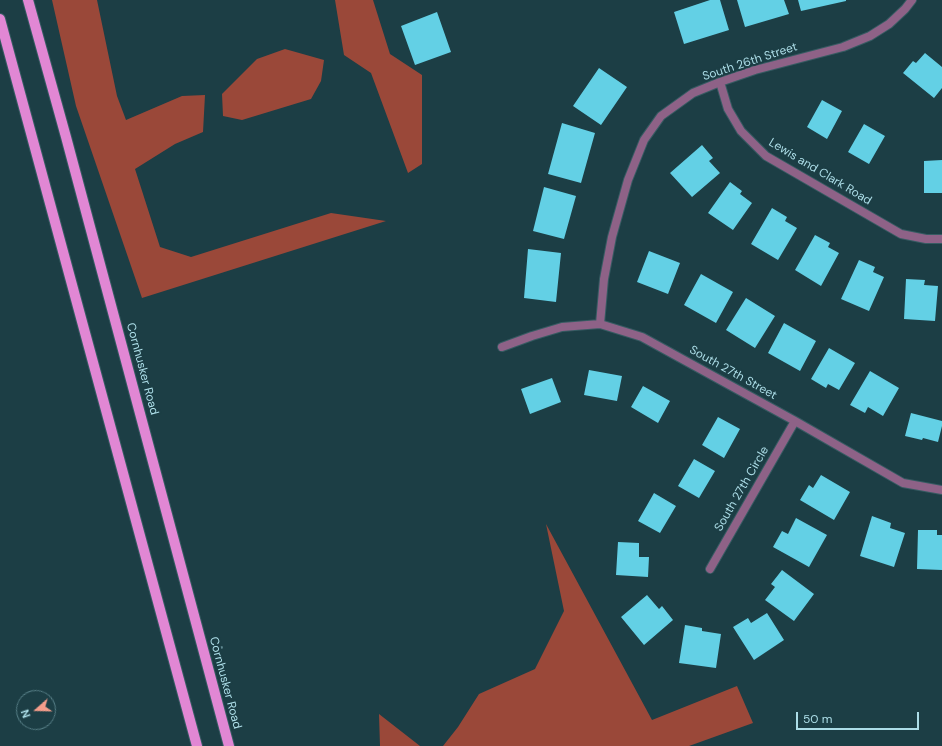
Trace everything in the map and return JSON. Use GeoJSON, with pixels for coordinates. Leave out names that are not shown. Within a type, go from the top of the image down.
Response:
{"type":"FeatureCollection","features":[{"type":"Feature","properties":{"kind":"main road","name":"Cornhusker Road"},"geometry":{"type":"LineString","coordinates":[[28,0],[228,746]]}},
{"type":"Feature","properties":{"kind":"main road"},"geometry":{"type":"LineString","coordinates":[[0,19],[197,746]]}},
{"type":"Feature","properties":{"kind":"street","name":"South 26th Street"},"geometry":{"type":"LineString","coordinates":[[600,324],[604,279],[612,237],[628,180],[644,140],[661,116],[693,93],[720,82],[755,70],[843,46],[870,36],[890,24],[912,0]]}},
{"type":"Feature","properties":{"kind":"street","name":"Lewis and Clark Road"},"geometry":{"type":"LineString","coordinates":[[720,82],[728,109],[741,132],[766,156],[901,234],[926,239],[942,239]]}},
{"type":"Feature","properties":{"kind":"street","name":"South 27th Street"},"geometry":{"type":"LineString","coordinates":[[502,347],[562,327],[600,324],[642,337],[903,483],[942,490]]}},
{"type":"Feature","properties":{"kind":"street","name":"South 27th Circle"},"geometry":{"type":"LineString","coordinates":[[710,569],[794,421]]}},
{"type":"Feature","properties":{"kind":"shaded area"},"geometry":{"type":"Polygon","coordinates":[[[52,0],[97,0],[117,96],[126,120],[182,96],[205,95],[203,132],[175,144],[135,169],[160,247],[191,257],[331,213],[386,221],[142,298],[76,106],[52,0]]]}},
{"type":"Feature","properties":{"kind":"shaded area"},"geometry":{"type":"Polygon","coordinates":[[[335,0],[373,0],[390,54],[422,75],[422,164],[408,173],[371,73],[344,55],[335,0]]]}},
{"type":"Feature","properties":{"kind":"shaded area"},"geometry":{"type":"Polygon","coordinates":[[[285,49],[324,60],[321,81],[311,99],[242,120],[223,116],[222,94],[257,59],[285,49]]]}},
{"type":"Feature","properties":{"kind":"shaded area"},"geometry":{"type":"Polygon","coordinates":[[[546,524],[652,720],[737,686],[753,723],[689,746],[443,746],[458,727],[479,694],[535,669],[564,611],[546,524]]]}},
{"type":"Feature","properties":{"kind":"shaded area"},"geometry":{"type":"Polygon","coordinates":[[[379,714],[420,746],[380,746],[379,714]]]}},
{"type":"Feature","properties":{"kind":"building"},"geometry":{"type":"Polygon","coordinates":[[[710,0],[720,0],[729,30],[684,44],[674,12],[710,0]]]}},
{"type":"Feature","properties":{"kind":"building"},"geometry":{"type":"Polygon","coordinates":[[[737,0],[784,0],[789,14],[745,27],[737,0]]]}},
{"type":"Feature","properties":{"kind":"building"},"geometry":{"type":"Polygon","coordinates":[[[798,0],[846,0],[846,1],[801,11],[798,0]]]}},
{"type":"Feature","properties":{"kind":"building"},"geometry":{"type":"Polygon","coordinates":[[[437,12],[451,52],[415,65],[401,26],[437,12]]]}},
{"type":"Feature","properties":{"kind":"building"},"geometry":{"type":"Polygon","coordinates":[[[925,53],[942,67],[942,88],[934,98],[903,73],[913,61],[916,63],[925,53]]]}},
{"type":"Feature","properties":{"kind":"building"},"geometry":{"type":"Polygon","coordinates":[[[599,68],[627,87],[601,125],[573,106],[599,68]]]}},
{"type":"Feature","properties":{"kind":"building"},"geometry":{"type":"Polygon","coordinates":[[[822,100],[842,111],[827,139],[807,127],[822,100]]]}},
{"type":"Feature","properties":{"kind":"building"},"geometry":{"type":"Polygon","coordinates":[[[562,123],[595,133],[581,183],[548,174],[562,123]]]}},
{"type":"Feature","properties":{"kind":"building"},"geometry":{"type":"Polygon","coordinates":[[[864,124],[885,136],[869,164],[848,152],[864,124]]]}},
{"type":"Feature","properties":{"kind":"building"},"geometry":{"type":"Polygon","coordinates":[[[702,145],[713,158],[709,161],[720,173],[692,197],[670,173],[702,145]]]}},
{"type":"Feature","properties":{"kind":"building"},"geometry":{"type":"Polygon","coordinates":[[[942,160],[942,193],[924,193],[924,161],[942,160]]]}},
{"type":"Feature","properties":{"kind":"building"},"geometry":{"type":"Polygon","coordinates":[[[730,182],[742,191],[740,194],[752,203],[733,230],[708,213],[730,182]]]}},
{"type":"Feature","properties":{"kind":"building"},"geometry":{"type":"Polygon","coordinates":[[[544,187],[576,196],[564,239],[533,231],[544,187]]]}},
{"type":"Feature","properties":{"kind":"building"},"geometry":{"type":"Polygon","coordinates":[[[772,208],[787,217],[785,221],[797,228],[778,260],[751,244],[772,208]]]}},
{"type":"Feature","properties":{"kind":"building"},"geometry":{"type":"Polygon","coordinates":[[[815,235],[830,243],[828,247],[839,253],[821,286],[795,270],[815,235]]]}},
{"type":"Feature","properties":{"kind":"building"},"geometry":{"type":"Polygon","coordinates":[[[528,249],[561,253],[556,302],[524,298],[528,249]]]}},
{"type":"Feature","properties":{"kind":"building"},"geometry":{"type":"Polygon","coordinates":[[[649,251],[680,263],[668,294],[637,282],[649,251]]]}},
{"type":"Feature","properties":{"kind":"building"},"geometry":{"type":"Polygon","coordinates":[[[859,260],[875,267],[873,272],[884,277],[869,311],[841,299],[859,260]]]}},
{"type":"Feature","properties":{"kind":"building"},"geometry":{"type":"Polygon","coordinates":[[[701,274],[733,292],[716,323],[684,305],[701,274]]]}},
{"type":"Feature","properties":{"kind":"building"},"geometry":{"type":"Polygon","coordinates":[[[906,279],[925,280],[924,285],[938,286],[935,321],[904,319],[906,279]]]}},
{"type":"Feature","properties":{"kind":"building"},"geometry":{"type":"Polygon","coordinates":[[[746,298],[775,316],[755,348],[726,330],[746,298]]]}},
{"type":"Feature","properties":{"kind":"building"},"geometry":{"type":"Polygon","coordinates":[[[784,323],[816,341],[800,371],[768,353],[784,323]]]}},
{"type":"Feature","properties":{"kind":"building"},"geometry":{"type":"Polygon","coordinates":[[[829,348],[855,363],[839,390],[828,384],[826,388],[811,379],[829,348]]]}},
{"type":"Feature","properties":{"kind":"building"},"geometry":{"type":"Polygon","coordinates":[[[589,370],[622,376],[617,401],[584,395],[589,370]]]}},
{"type":"Feature","properties":{"kind":"building"},"geometry":{"type":"Polygon","coordinates":[[[870,371],[899,388],[883,416],[868,407],[865,413],[850,405],[870,371]]]}},
{"type":"Feature","properties":{"kind":"building"},"geometry":{"type":"Polygon","coordinates":[[[552,378],[561,402],[530,414],[521,389],[552,378]]]}},
{"type":"Feature","properties":{"kind":"building"},"geometry":{"type":"Polygon","coordinates":[[[643,386],[670,401],[658,423],[631,407],[643,386]]]}},
{"type":"Feature","properties":{"kind":"building"},"geometry":{"type":"Polygon","coordinates":[[[911,413],[942,421],[938,442],[923,438],[922,440],[905,436],[911,413]]]}},
{"type":"Feature","properties":{"kind":"building"},"geometry":{"type":"Polygon","coordinates":[[[718,417],[740,429],[724,458],[702,445],[718,417]]]}},
{"type":"Feature","properties":{"kind":"building"},"geometry":{"type":"Polygon","coordinates":[[[694,459],[715,471],[699,498],[678,486],[694,459]]]}},
{"type":"Feature","properties":{"kind":"building"},"geometry":{"type":"Polygon","coordinates":[[[821,475],[850,492],[834,520],[800,500],[809,485],[813,488],[821,475]]]}},
{"type":"Feature","properties":{"kind":"building"},"geometry":{"type":"Polygon","coordinates":[[[654,493],[676,506],[660,533],[638,521],[654,493]]]}},
{"type":"Feature","properties":{"kind":"building"},"geometry":{"type":"Polygon","coordinates":[[[872,516],[891,523],[890,528],[905,533],[894,567],[860,556],[872,516]]]}},
{"type":"Feature","properties":{"kind":"building"},"geometry":{"type":"Polygon","coordinates":[[[796,518],[827,535],[809,567],[773,547],[782,531],[788,534],[796,518]]]}},
{"type":"Feature","properties":{"kind":"building"},"geometry":{"type":"Polygon","coordinates":[[[918,530],[937,530],[937,535],[942,535],[942,570],[917,569],[918,530]]]}},
{"type":"Feature","properties":{"kind":"building"},"geometry":{"type":"Polygon","coordinates":[[[618,542],[639,543],[639,557],[649,557],[648,577],[616,575],[618,542]]]}},
{"type":"Feature","properties":{"kind":"building"},"geometry":{"type":"Polygon","coordinates":[[[782,570],[814,594],[794,621],[765,600],[775,587],[771,584],[782,570]]]}},
{"type":"Feature","properties":{"kind":"building"},"geometry":{"type":"Polygon","coordinates":[[[647,595],[659,609],[662,606],[673,620],[644,645],[621,617],[647,595]]]}},
{"type":"Feature","properties":{"kind":"building"},"geometry":{"type":"Polygon","coordinates":[[[767,613],[784,640],[754,660],[733,627],[748,618],[751,623],[767,613]]]}},
{"type":"Feature","properties":{"kind":"building"},"geometry":{"type":"Polygon","coordinates":[[[685,625],[702,628],[702,631],[721,634],[716,668],[679,663],[685,625]]]}}]}
